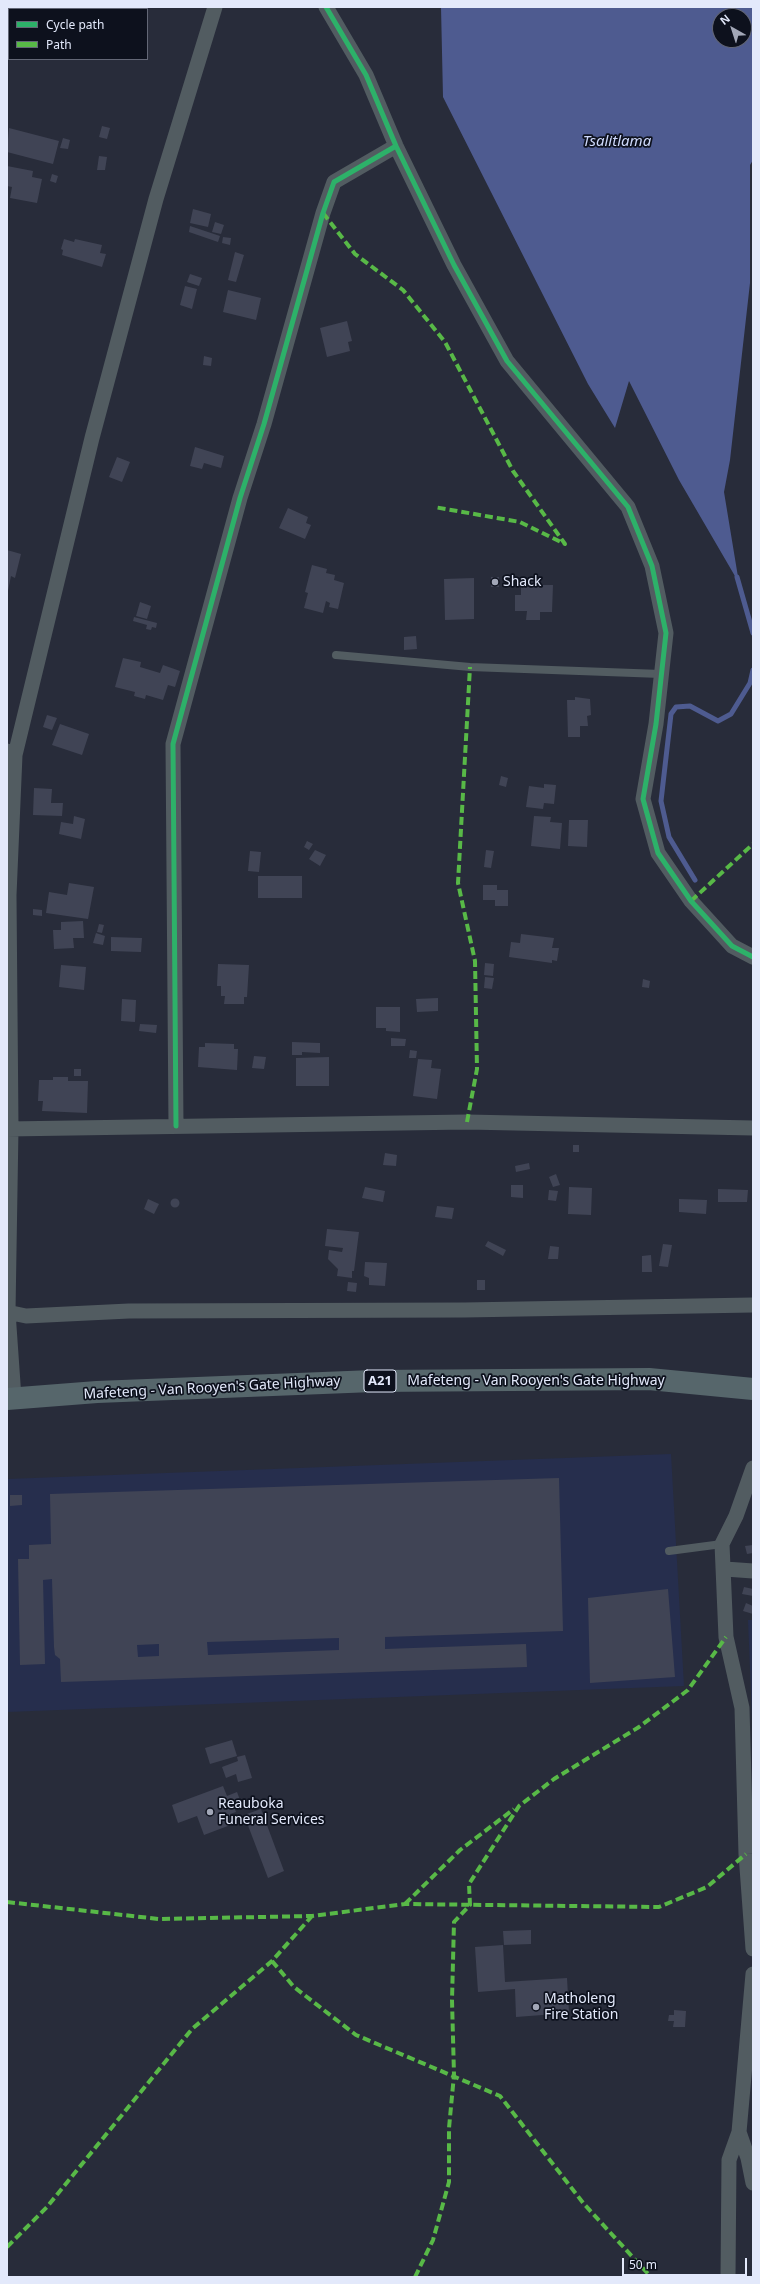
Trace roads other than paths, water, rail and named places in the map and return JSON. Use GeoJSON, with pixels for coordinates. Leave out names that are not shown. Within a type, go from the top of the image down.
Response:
{"type":"FeatureCollection","features":[{"type":"Feature","properties":{"kind":"main road","name":"Mafeteng - Van Rooyen's Gate Highway"},"geometry":{"type":"LineString","coordinates":[[11,1398],[97,1392],[381,1380],[649,1379],[753,1389]]}},
{"type":"Feature","properties":{"kind":"street"},"geometry":{"type":"LineString","coordinates":[[11,1398],[7,1312],[11,753],[98,415],[156,199],[215,7]]}},
{"type":"Feature","properties":{"kind":"street"},"geometry":{"type":"LineString","coordinates":[[326,7],[366,75],[396,146],[454,265],[507,361],[628,507],[652,566],[666,633],[656,724],[643,799],[658,853],[691,900],[732,946],[753,958]]}},
{"type":"Feature","properties":{"kind":"street"},"geometry":{"type":"LineString","coordinates":[[176,1126],[173,744],[240,498],[264,424],[323,213],[334,182],[396,146]]}},
{"type":"Feature","properties":{"kind":"street"},"geometry":{"type":"LineString","coordinates":[[9,1129],[467,1122],[753,1128]]}},
{"type":"Feature","properties":{"kind":"street"},"geometry":{"type":"LineString","coordinates":[[7,1312],[26,1316],[129,1311],[464,1310],[753,1305]]}},
{"type":"Feature","properties":{"kind":"street"},"geometry":{"type":"LineString","coordinates":[[753,1468],[736,1516],[722,1544],[725,1569],[726,1637],[742,1708],[746,1854],[753,1949]]}},
{"type":"Feature","properties":{"kind":"street"},"geometry":{"type":"LineString","coordinates":[[725,1569],[753,1571]]}},
{"type":"Feature","properties":{"kind":"street"},"geometry":{"type":"LineString","coordinates":[[728,2277],[729,2160],[739,2132],[753,1974]]}},
{"type":"Feature","properties":{"kind":"street"},"geometry":{"type":"LineString","coordinates":[[739,2132],[748,2158],[753,2184]]}},
{"type":"Feature","properties":{"kind":"lane"},"geometry":{"type":"LineString","coordinates":[[336,655],[470,667],[661,674]]}},
{"type":"Feature","properties":{"kind":"lane"},"geometry":{"type":"LineString","coordinates":[[670,1551],[722,1544]]}},
{"type":"Feature","properties":{"kind":"water","name":"Tsalitlama"},"geometry":{"type":"Polygon","coordinates":[[[441,7],[753,7],[753,160],[750,165],[750,283],[730,460],[724,492],[739,583],[679,480],[629,381],[615,428],[588,384],[443,97],[441,7]]]}},
{"type":"Feature","properties":{"kind":"waterway"},"geometry":{"type":"LineString","coordinates":[[737,577],[753,633]]}},
{"type":"Feature","properties":{"kind":"waterway"},"geometry":{"type":"LineString","coordinates":[[695,880],[669,837],[661,801],[671,714],[676,707],[690,706],[718,721],[731,714],[750,683],[753,670]]}},
{"type":"Feature","properties":{"kind":"place","name":"Shack"},"geometry":{"type":"Point","coordinates":[495,582]}},
{"type":"Feature","properties":{"kind":"place","name":"Reauboka Funeral Services"},"geometry":{"type":"Point","coordinates":[210,1812]}},
{"type":"Feature","properties":{"kind":"place","name":"Matholeng Fire Station"},"geometry":{"type":"Point","coordinates":[536,2007]}}]}
